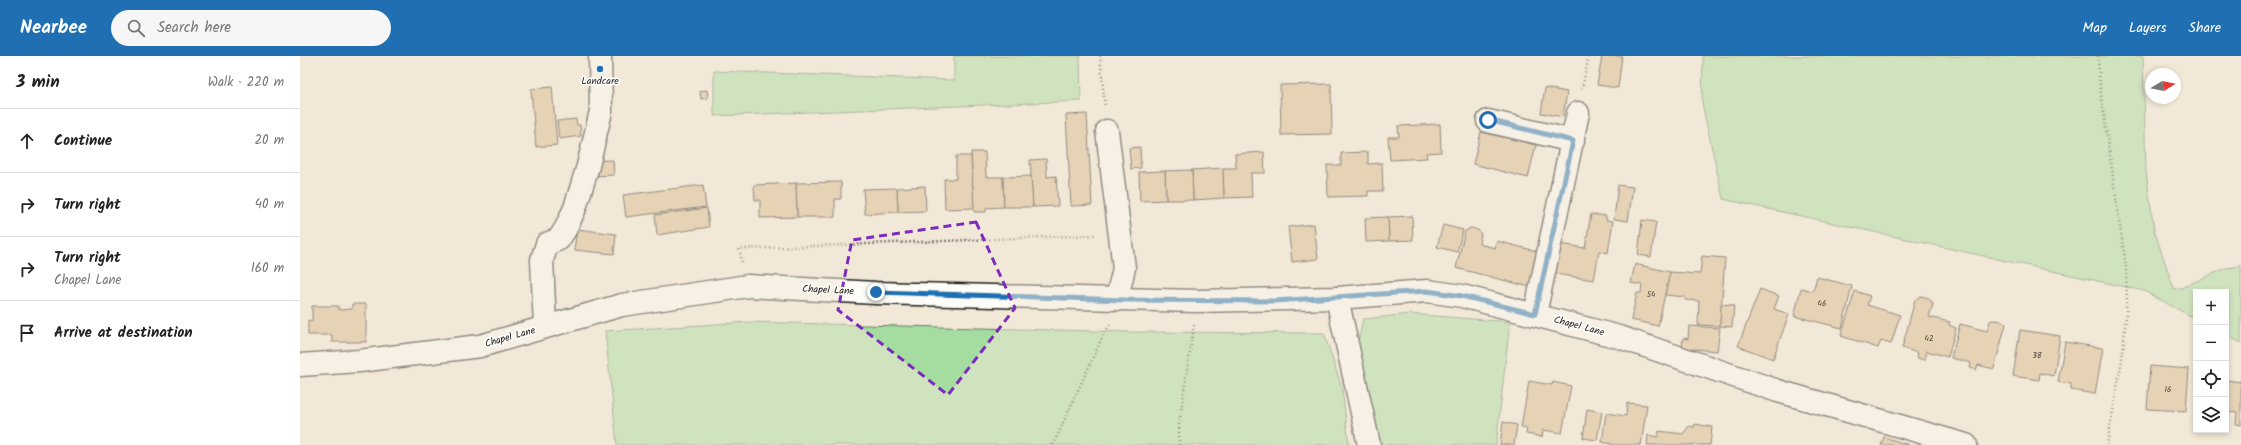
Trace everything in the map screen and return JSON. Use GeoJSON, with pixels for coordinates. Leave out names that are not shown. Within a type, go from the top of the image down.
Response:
{"type":"FeatureCollection","features":[{"type":"Feature","properties":{"kind":"street"},"geometry":{"type":"LineString","coordinates":[[545,327],[542,260],[547,244],[559,239],[575,208],[588,166],[601,111],[600,56]]}},
{"type":"Feature","properties":{"kind":"street"},"geometry":{"type":"LineString","coordinates":[[1535,314],[1578,113]]}},
{"type":"Feature","properties":{"kind":"street"},"geometry":{"type":"LineString","coordinates":[[1488,120],[1573,141]]}},
{"type":"Feature","properties":{"kind":"street"},"geometry":{"type":"LineString","coordinates":[[1107,131],[1124,268],[1121,299]]}},
{"type":"Feature","properties":{"kind":"street","name":"Chapel Lane"},"geometry":{"type":"LineString","coordinates":[[300,365],[358,361],[480,346],[622,305],[748,286],[876,292],[1197,301],[1337,298],[1427,291],[1462,296],[1619,337],[1778,391],[1966,445]]}},
{"type":"Feature","properties":{"kind":"street"},"geometry":{"type":"LineString","coordinates":[[1337,298],[1369,445]]}},
{"type":"Feature","properties":{"kind":"path"},"geometry":{"type":"LineString","coordinates":[[1100,56],[1107,131]]}},
{"type":"Feature","properties":{"kind":"path"},"geometry":{"type":"LineString","coordinates":[[1578,113],[1589,56]]}},
{"type":"Feature","properties":{"kind":"path"},"geometry":{"type":"LineString","coordinates":[[2098,56],[2100,88],[2126,267],[2127,301],[2123,353],[2107,445]]}},
{"type":"Feature","properties":{"kind":"path"},"geometry":{"type":"LineString","coordinates":[[739,249],[1101,235]]}},
{"type":"Feature","properties":{"kind":"path"},"geometry":{"type":"LineString","coordinates":[[1053,445],[1121,299]]}},
{"type":"Feature","properties":{"kind":"path"},"geometry":{"type":"LineString","coordinates":[[1179,445],[1179,424],[1197,301]]}},
{"type":"Feature","properties":{"kind":"highlighted area"},"geometry":{"type":"Polygon","coordinates":[[[976,222],[1015,308],[948,395],[838,310],[852,240],[976,222]]]}},
{"type":"Feature","properties":{"kind":"green space"},"geometry":{"type":"Polygon","coordinates":[[[954,56],[1080,56],[1081,101],[714,116],[714,71],[954,80],[954,56]]]}},
{"type":"Feature","properties":{"kind":"green space"},"geometry":{"type":"Polygon","coordinates":[[[1703,56],[2143,56],[2146,171],[2154,230],[2174,289],[2181,288],[2226,268],[2241,266],[2241,343],[2229,337],[2229,289],[2193,289],[2193,317],[2144,291],[1723,199],[1702,103],[1703,56]]]}},
{"type":"Feature","properties":{"kind":"green space"},"geometry":{"type":"Polygon","coordinates":[[[1411,314],[1510,322],[1496,445],[1376,445],[1357,348],[1363,319],[1411,314]]]}},
{"type":"Feature","properties":{"kind":"green space"},"geometry":{"type":"Polygon","coordinates":[[[749,322],[1131,332],[1324,333],[1342,388],[1349,445],[617,445],[605,331],[749,322]]]}},
{"type":"Feature","properties":{"kind":"building"},"geometry":{"type":"Polygon","coordinates":[[[1602,56],[1622,56],[1618,88],[1597,85],[1602,56]]]}},
{"type":"Feature","properties":{"kind":"building"},"geometry":{"type":"Polygon","coordinates":[[[1331,84],[1332,134],[1281,135],[1280,85],[1331,84]]]}},
{"type":"Feature","properties":{"kind":"building"},"geometry":{"type":"Polygon","coordinates":[[[552,87],[557,145],[536,147],[531,89],[552,87]]]}},
{"type":"Feature","properties":{"kind":"building"},"geometry":{"type":"Polygon","coordinates":[[[1545,88],[1567,92],[1563,117],[1541,113],[1545,88]]]}},
{"type":"Feature","properties":{"kind":"building"},"geometry":{"type":"Polygon","coordinates":[[[707,90],[708,98],[701,99],[700,91],[707,90]]]}},
{"type":"Feature","properties":{"kind":"building"},"geometry":{"type":"Polygon","coordinates":[[[1087,114],[1092,205],[1071,206],[1066,115],[1087,114]]]}},
{"type":"Feature","properties":{"kind":"building"},"geometry":{"type":"Polygon","coordinates":[[[576,119],[577,125],[580,125],[581,136],[559,139],[557,121],[576,119]]]}},
{"type":"Feature","properties":{"kind":"building"},"geometry":{"type":"Polygon","coordinates":[[[1440,124],[1441,152],[1426,153],[1427,158],[1390,160],[1388,137],[1399,137],[1398,126],[1440,124]]]}},
{"type":"Feature","properties":{"kind":"building"},"geometry":{"type":"Polygon","coordinates":[[[1481,132],[1536,145],[1528,178],[1473,164],[1481,132]]]}},
{"type":"Feature","properties":{"kind":"building"},"geometry":{"type":"Polygon","coordinates":[[[1140,147],[1141,168],[1131,169],[1129,148],[1140,147]]]}},
{"type":"Feature","properties":{"kind":"building"},"geometry":{"type":"Polygon","coordinates":[[[971,152],[985,152],[986,177],[1003,177],[1004,207],[986,208],[986,212],[974,212],[971,152]]]}},
{"type":"Feature","properties":{"kind":"building"},"geometry":{"type":"Polygon","coordinates":[[[1264,152],[1265,173],[1251,173],[1252,197],[1224,198],[1223,168],[1236,168],[1235,154],[1264,152]]]}},
{"type":"Feature","properties":{"kind":"building"},"geometry":{"type":"Polygon","coordinates":[[[1368,152],[1368,164],[1382,163],[1383,191],[1368,191],[1368,196],[1328,197],[1327,165],[1341,165],[1341,153],[1368,152]]]}},
{"type":"Feature","properties":{"kind":"building"},"geometry":{"type":"Polygon","coordinates":[[[956,156],[971,156],[974,208],[945,209],[944,179],[956,179],[956,156]]]}},
{"type":"Feature","properties":{"kind":"building"},"geometry":{"type":"Polygon","coordinates":[[[1046,159],[1047,177],[1056,176],[1058,206],[1033,207],[1030,160],[1046,159]]]}},
{"type":"Feature","properties":{"kind":"building"},"geometry":{"type":"Polygon","coordinates":[[[613,160],[614,175],[595,176],[594,161],[613,160]]]}},
{"type":"Feature","properties":{"kind":"building"},"geometry":{"type":"Polygon","coordinates":[[[1223,168],[1224,198],[1193,200],[1192,170],[1223,168]]]}},
{"type":"Feature","properties":{"kind":"building"},"geometry":{"type":"Polygon","coordinates":[[[1192,170],[1193,200],[1166,200],[1165,171],[1192,170]]]}},
{"type":"Feature","properties":{"kind":"building"},"geometry":{"type":"Polygon","coordinates":[[[1165,171],[1166,200],[1140,201],[1139,172],[1165,171]]]}},
{"type":"Feature","properties":{"kind":"building"},"geometry":{"type":"Polygon","coordinates":[[[1031,176],[1033,207],[1004,207],[1003,177],[1031,176]]]}},
{"type":"Feature","properties":{"kind":"building"},"geometry":{"type":"Polygon","coordinates":[[[841,182],[841,199],[835,199],[835,217],[797,217],[796,183],[841,182]]]}},
{"type":"Feature","properties":{"kind":"building"},"geometry":{"type":"Polygon","coordinates":[[[796,183],[797,217],[760,218],[760,200],[755,200],[754,185],[796,183]]]}},
{"type":"Feature","properties":{"kind":"building"},"geometry":{"type":"Polygon","coordinates":[[[703,185],[706,207],[626,217],[623,195],[703,185]]]}},
{"type":"Feature","properties":{"kind":"building"},"geometry":{"type":"Polygon","coordinates":[[[1618,185],[1633,187],[1628,221],[1614,219],[1618,185]]]}},
{"type":"Feature","properties":{"kind":"building"},"geometry":{"type":"Polygon","coordinates":[[[925,186],[926,211],[898,212],[897,188],[925,186]]]}},
{"type":"Feature","properties":{"kind":"building"},"geometry":{"type":"Polygon","coordinates":[[[897,188],[898,212],[865,214],[863,189],[897,188]]]}},
{"type":"Feature","properties":{"kind":"building"},"geometry":{"type":"Polygon","coordinates":[[[707,208],[709,227],[657,235],[655,215],[707,208]]]}},
{"type":"Feature","properties":{"kind":"building"},"geometry":{"type":"Polygon","coordinates":[[[1591,214],[1606,216],[1606,220],[1613,221],[1608,253],[1599,251],[1594,280],[1555,274],[1560,244],[1585,248],[1591,214]]]}},
{"type":"Feature","properties":{"kind":"building"},"geometry":{"type":"Polygon","coordinates":[[[1412,216],[1413,240],[1389,241],[1388,217],[1412,216]]]}},
{"type":"Feature","properties":{"kind":"building"},"geometry":{"type":"Polygon","coordinates":[[[1388,217],[1389,241],[1366,242],[1365,218],[1388,217]]]}},
{"type":"Feature","properties":{"kind":"building"},"geometry":{"type":"Polygon","coordinates":[[[1642,220],[1656,222],[1651,257],[1638,255],[1642,220]]]}},
{"type":"Feature","properties":{"kind":"building"},"geometry":{"type":"Polygon","coordinates":[[[1314,224],[1318,259],[1292,262],[1288,227],[1314,224]]]}},
{"type":"Feature","properties":{"kind":"building"},"geometry":{"type":"Polygon","coordinates":[[[1443,225],[1463,230],[1457,252],[1437,247],[1443,225]]]}},
{"type":"Feature","properties":{"kind":"building"},"geometry":{"type":"Polygon","coordinates":[[[1471,228],[1478,230],[1481,234],[1479,244],[1495,248],[1497,241],[1540,252],[1530,287],[1456,268],[1465,231],[1471,228]]]}},
{"type":"Feature","properties":{"kind":"building"},"geometry":{"type":"Polygon","coordinates":[[[577,229],[616,234],[614,254],[574,250],[577,229]]]}},
{"type":"Feature","properties":{"kind":"building"},"geometry":{"type":"Polygon","coordinates":[[[1702,256],[1725,258],[1720,326],[1698,325],[1699,301],[1685,300],[1685,297],[1665,295],[1670,272],[1700,274],[1702,256]]]}},
{"type":"Feature","properties":{"kind":"building"},"geometry":{"type":"Polygon","coordinates":[[[1635,264],[1670,272],[1658,326],[1631,320],[1637,293],[1641,293],[1642,285],[1631,283],[1635,264]]]}},
{"type":"Feature","properties":{"kind":"building"},"geometry":{"type":"Polygon","coordinates":[[[1817,277],[1852,286],[1842,328],[1794,316],[1801,288],[1813,291],[1817,277]]]}},
{"type":"Feature","properties":{"kind":"building"},"geometry":{"type":"Polygon","coordinates":[[[1760,289],[1779,296],[1774,309],[1789,314],[1773,359],[1738,346],[1760,289]]]}},
{"type":"Feature","properties":{"kind":"building"},"geometry":{"type":"Polygon","coordinates":[[[1855,291],[1870,296],[1867,305],[1900,315],[1891,344],[1881,341],[1878,348],[1841,336],[1855,291]]]}},
{"type":"Feature","properties":{"kind":"building"},"geometry":{"type":"Polygon","coordinates":[[[1921,296],[1929,298],[1933,304],[1929,317],[1950,322],[1949,325],[1956,328],[1948,357],[1927,351],[1925,360],[1917,358],[1918,353],[1902,348],[1915,300],[1921,296]]]}},
{"type":"Feature","properties":{"kind":"building"},"geometry":{"type":"Polygon","coordinates":[[[352,304],[366,304],[366,342],[332,342],[332,335],[308,335],[308,320],[312,321],[312,306],[338,306],[339,310],[352,309],[352,304]]]}},
{"type":"Feature","properties":{"kind":"building"},"geometry":{"type":"Polygon","coordinates":[[[1721,304],[1734,305],[1732,327],[1720,326],[1721,304]]]}},
{"type":"Feature","properties":{"kind":"building"},"geometry":{"type":"Polygon","coordinates":[[[1990,321],[2003,321],[2006,324],[1994,369],[1978,365],[1976,370],[1970,368],[1971,363],[1951,358],[1960,324],[1987,331],[1990,321]]]}},
{"type":"Feature","properties":{"kind":"building"},"geometry":{"type":"Polygon","coordinates":[[[1689,326],[1720,328],[1717,351],[1682,348],[1683,338],[1688,339],[1689,326]]]}},
{"type":"Feature","properties":{"kind":"building"},"geometry":{"type":"Polygon","coordinates":[[[2020,330],[2060,336],[2054,376],[2040,373],[2039,380],[2013,376],[2020,330]]]}},
{"type":"Feature","properties":{"kind":"building"},"geometry":{"type":"Polygon","coordinates":[[[2065,342],[2103,348],[2095,394],[2071,390],[2071,384],[2058,382],[2065,342]]]}},
{"type":"Feature","properties":{"kind":"building"},"geometry":{"type":"Polygon","coordinates":[[[2150,366],[2189,369],[2186,411],[2147,409],[2150,366]]]}},
{"type":"Feature","properties":{"kind":"building"},"geometry":{"type":"Polygon","coordinates":[[[2229,380],[2241,382],[2241,425],[2236,424],[2237,413],[2229,412],[2229,380]]]}},
{"type":"Feature","properties":{"kind":"building"},"geometry":{"type":"Polygon","coordinates":[[[1529,381],[1552,385],[1553,382],[1571,386],[1562,433],[1543,430],[1542,437],[1526,434],[1527,428],[1521,427],[1529,381]]]}},
{"type":"Feature","properties":{"kind":"building"},"geometry":{"type":"Polygon","coordinates":[[[1627,403],[1647,405],[1641,445],[1615,445],[1602,442],[1606,413],[1626,416],[1627,403]]]}},
{"type":"Feature","properties":{"kind":"building"},"geometry":{"type":"Polygon","coordinates":[[[1587,409],[1602,412],[1597,440],[1583,438],[1587,409]]]}},
{"type":"Feature","properties":{"kind":"building"},"geometry":{"type":"Polygon","coordinates":[[[1503,422],[1517,425],[1514,445],[1500,445],[1503,422]]]}},
{"type":"Feature","properties":{"kind":"building"},"geometry":{"type":"Polygon","coordinates":[[[1695,424],[1712,427],[1710,445],[1647,445],[1648,435],[1658,437],[1659,431],[1683,434],[1689,426],[1694,427],[1695,424]]]}},
{"type":"Feature","properties":{"kind":"building"},"geometry":{"type":"Polygon","coordinates":[[[1884,437],[1909,445],[1881,445],[1884,437]]]}},
{"type":"Feature","properties":{"kind":"place","name":"Landcare"},"geometry":{"type":"Point","coordinates":[600,69]}},
{"type":"Feature","properties":{"kind":"route"},"geometry":{"type":"LineString","coordinates":[[876,292],[1116,298],[1125,300],[1274,301],[1427,291],[1462,296],[1535,314],[1573,141],[1488,120]]}}]}
